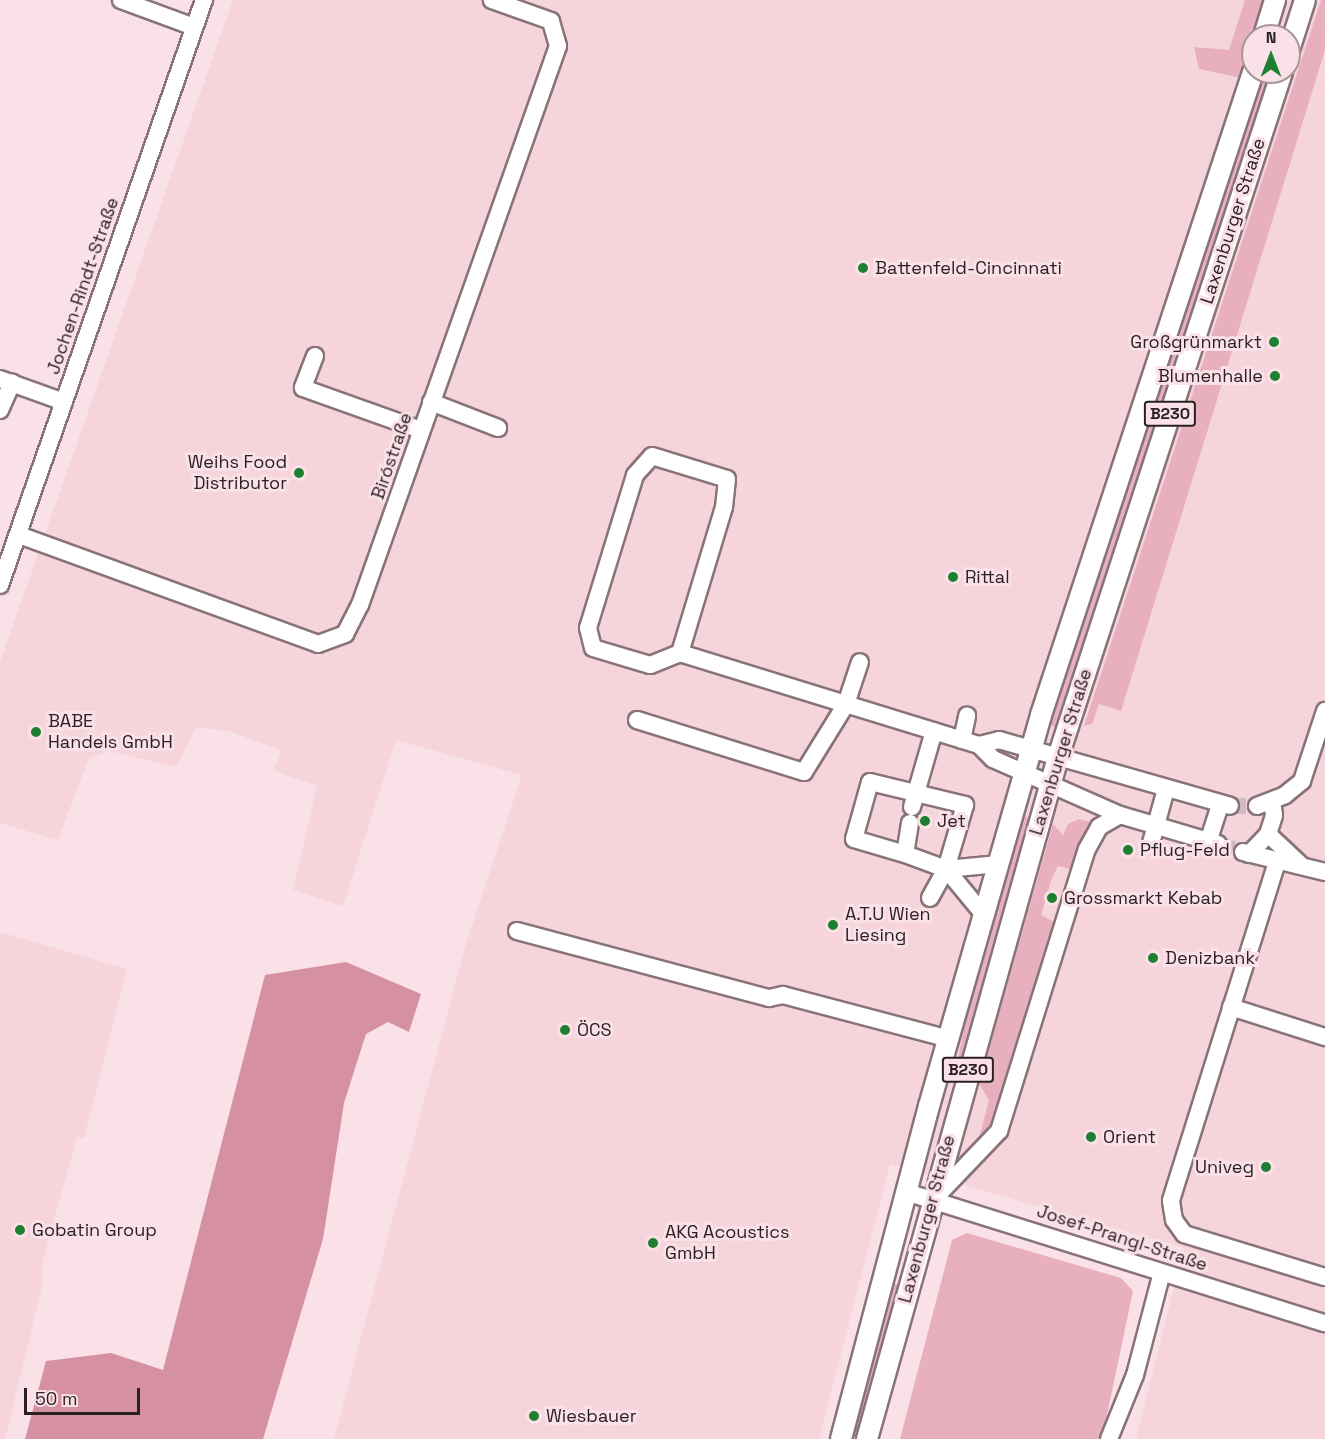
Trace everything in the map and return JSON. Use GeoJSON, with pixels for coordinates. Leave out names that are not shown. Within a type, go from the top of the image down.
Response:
{"type":"FeatureCollection","features":[{"type":"Feature","properties":{"kind":"main road"},"geometry":{"type":"LineString","coordinates":[[1268,24],[1275,0]]}},
{"type":"Feature","properties":{"kind":"main road"},"geometry":{"type":"LineString","coordinates":[[1297,24],[1305,0]]}},
{"type":"Feature","properties":{"kind":"main road","name":"Laxenburger Straße"},"geometry":{"type":"LineString","coordinates":[[841,1439],[906,1192],[1072,613],[1249,84]]}},
{"type":"Feature","properties":{"kind":"main road","name":"Laxenburger Straße"},"geometry":{"type":"LineString","coordinates":[[867,1439],[1058,757],[1278,84]]}},
{"type":"Feature","properties":{"kind":"street"},"geometry":{"type":"LineString","coordinates":[[120,0],[194,27]]}},
{"type":"Feature","properties":{"kind":"street","name":"Jochen-Rindt-Straße"},"geometry":{"type":"LineString","coordinates":[[0,585],[19,536],[204,0]]}},
{"type":"Feature","properties":{"kind":"street","name":"Biróstraße"},"geometry":{"type":"LineString","coordinates":[[19,536],[318,644],[345,634],[360,605],[558,46],[551,21],[492,0]]}},
{"type":"Feature","properties":{"kind":"street"},"geometry":{"type":"LineString","coordinates":[[315,356],[303,388],[421,430]]}},
{"type":"Feature","properties":{"kind":"street"},"geometry":{"type":"LineString","coordinates":[[0,410],[6,381],[64,402]]}},
{"type":"Feature","properties":{"kind":"street"},"geometry":{"type":"LineString","coordinates":[[431,402],[498,428]]}},
{"type":"Feature","properties":{"kind":"street"},"geometry":{"type":"LineString","coordinates":[[680,653],[724,507],[727,479],[652,456],[635,475],[588,628],[593,648],[650,665],[680,653],[979,745],[993,759],[1120,815],[1213,843],[1225,805],[999,740],[979,745]]}},
{"type":"Feature","properties":{"kind":"street"},"geometry":{"type":"LineString","coordinates":[[637,720],[804,772],[846,704],[860,662]]}},
{"type":"Feature","properties":{"kind":"street"},"geometry":{"type":"LineString","coordinates":[[1325,711],[1302,781],[1271,801],[1274,815],[1268,834],[1246,853],[1325,872]]}},
{"type":"Feature","properties":{"kind":"street"},"geometry":{"type":"LineString","coordinates":[[962,740],[967,716]]}},
{"type":"Feature","properties":{"kind":"street"},"geometry":{"type":"LineString","coordinates":[[905,854],[912,807],[934,731]]}},
{"type":"Feature","properties":{"kind":"street"},"geometry":{"type":"LineString","coordinates":[[930,898],[946,869],[964,805],[912,807],[870,782],[854,839],[946,869],[999,864]]}},
{"type":"Feature","properties":{"kind":"street"},"geometry":{"type":"LineString","coordinates":[[1151,843],[1166,789]]}},
{"type":"Feature","properties":{"kind":"street"},"geometry":{"type":"LineString","coordinates":[[934,1199],[999,1131],[1086,849],[1099,827],[1120,815]]}},
{"type":"Feature","properties":{"kind":"street"},"geometry":{"type":"LineString","coordinates":[[1268,834],[1301,865]]}},
{"type":"Feature","properties":{"kind":"street"},"geometry":{"type":"LineString","coordinates":[[1277,862],[1172,1201],[1174,1220],[1185,1234],[1325,1277]]}},
{"type":"Feature","properties":{"kind":"street"},"geometry":{"type":"LineString","coordinates":[[946,869],[984,915]]}},
{"type":"Feature","properties":{"kind":"street"},"geometry":{"type":"LineString","coordinates":[[517,931],[769,998],[783,995],[949,1039]]}},
{"type":"Feature","properties":{"kind":"street"},"geometry":{"type":"LineString","coordinates":[[1231,1007],[1325,1037]]}},
{"type":"Feature","properties":{"kind":"street","name":"Josef-Prangl-Straße"},"geometry":{"type":"LineString","coordinates":[[906,1192],[1325,1323]]}},
{"type":"Feature","properties":{"kind":"street"},"geometry":{"type":"LineString","coordinates":[[1109,1439],[1135,1375],[1162,1272]]}},
{"type":"Feature","properties":{"kind":"shaded area"},"geometry":{"type":"Polygon","coordinates":[[[233,0],[1325,0],[1325,1439],[1136,1439],[1184,1248],[890,1164],[819,1439],[334,1439],[466,944],[522,775],[396,740],[343,906],[293,890],[317,786],[274,771],[281,750],[228,731],[196,727],[176,767],[109,751],[89,758],[58,840],[0,823],[0,662],[233,0]]]}},
{"type":"Feature","properties":{"kind":"shaded area"},"geometry":{"type":"Polygon","coordinates":[[[1245,0],[1265,0],[1258,24],[1241,24],[1241,78],[1199,69],[1194,47],[1229,50],[1245,0]]]}},
{"type":"Feature","properties":{"kind":"shaded area"},"geometry":{"type":"Polygon","coordinates":[[[1321,0],[1325,0],[1325,50],[1121,711],[1099,704],[1092,724],[1084,726],[1294,84],[1301,84],[1301,61],[1321,0]]]}},
{"type":"Feature","properties":{"kind":"shaded area"},"geometry":{"type":"Polygon","coordinates":[[[1259,84],[1268,84],[1058,728],[1054,727],[1051,724],[1110,536],[1259,84]]]}},
{"type":"Feature","properties":{"kind":"shaded area"},"geometry":{"type":"Polygon","coordinates":[[[1023,815],[1032,820],[957,1080],[954,1079],[968,1008],[1023,815]]]}},
{"type":"Feature","properties":{"kind":"shaded area"},"geometry":{"type":"Polygon","coordinates":[[[1079,819],[1090,822],[1071,869],[1058,866],[1052,878],[1041,915],[1054,922],[990,1130],[977,1146],[989,1100],[979,1084],[1053,824],[1063,835],[1068,824],[1079,819]]]}},
{"type":"Feature","properties":{"kind":"shaded area"},"geometry":{"type":"Polygon","coordinates":[[[0,932],[127,969],[84,1138],[77,1137],[42,1264],[43,1283],[5,1439],[0,1439],[0,932]]]}},
{"type":"Feature","properties":{"kind":"shaded area"},"geometry":{"type":"Polygon","coordinates":[[[346,962],[421,994],[409,1032],[388,1022],[366,1034],[344,1103],[323,1239],[263,1439],[25,1439],[46,1361],[111,1353],[163,1370],[265,975],[346,962]]]}},
{"type":"Feature","properties":{"kind":"shaded area"},"geometry":{"type":"Polygon","coordinates":[[[967,1233],[1121,1278],[1133,1291],[1102,1439],[900,1439],[952,1240],[967,1233]]]}},
{"type":"Feature","properties":{"kind":"shaded area"},"geometry":{"type":"Polygon","coordinates":[[[890,1282],[899,1285],[859,1439],[849,1439],[890,1282]]]}},
{"type":"Feature","properties":{"kind":"tunnel"},"geometry":{"type":"LineString","coordinates":[[1230,806],[1257,806]]}},
{"type":"Feature","properties":{"kind":"tunnel"},"geometry":{"type":"LineString","coordinates":[[1218,844],[1243,852]]}},
{"type":"Feature","properties":{"kind":"place","name":"Battenfeld-Cincinnati"},"geometry":{"type":"Point","coordinates":[863,268]}},
{"type":"Feature","properties":{"kind":"place","name":"Großgrünmarkt"},"geometry":{"type":"Point","coordinates":[1274,342]}},
{"type":"Feature","properties":{"kind":"place","name":"Blumenhalle"},"geometry":{"type":"Point","coordinates":[1275,376]}},
{"type":"Feature","properties":{"kind":"place","name":"Weihs Food Distributor"},"geometry":{"type":"Point","coordinates":[299,473]}},
{"type":"Feature","properties":{"kind":"place","name":"Rittal"},"geometry":{"type":"Point","coordinates":[953,577]}},
{"type":"Feature","properties":{"kind":"place","name":"BABE Handels GmbH"},"geometry":{"type":"Point","coordinates":[36,732]}},
{"type":"Feature","properties":{"kind":"place","name":"Jet"},"geometry":{"type":"Point","coordinates":[925,821]}},
{"type":"Feature","properties":{"kind":"place","name":"Pflug-Feld"},"geometry":{"type":"Point","coordinates":[1128,850]}},
{"type":"Feature","properties":{"kind":"place","name":"Grossmarkt Kebab"},"geometry":{"type":"Point","coordinates":[1052,898]}},
{"type":"Feature","properties":{"kind":"place","name":"A.T.U Wien Liesing"},"geometry":{"type":"Point","coordinates":[833,925]}},
{"type":"Feature","properties":{"kind":"place","name":"Denizbank"},"geometry":{"type":"Point","coordinates":[1153,958]}},
{"type":"Feature","properties":{"kind":"place","name":"ÖCS"},"geometry":{"type":"Point","coordinates":[565,1030]}},
{"type":"Feature","properties":{"kind":"place","name":"Orient"},"geometry":{"type":"Point","coordinates":[1091,1137]}},
{"type":"Feature","properties":{"kind":"place","name":"Univeg"},"geometry":{"type":"Point","coordinates":[1266,1167]}},
{"type":"Feature","properties":{"kind":"place","name":"Gobatin Group"},"geometry":{"type":"Point","coordinates":[20,1230]}},
{"type":"Feature","properties":{"kind":"place","name":"AKG Acoustics GmbH"},"geometry":{"type":"Point","coordinates":[653,1243]}},
{"type":"Feature","properties":{"kind":"place","name":"Wiesbauer"},"geometry":{"type":"Point","coordinates":[534,1416]}}]}
